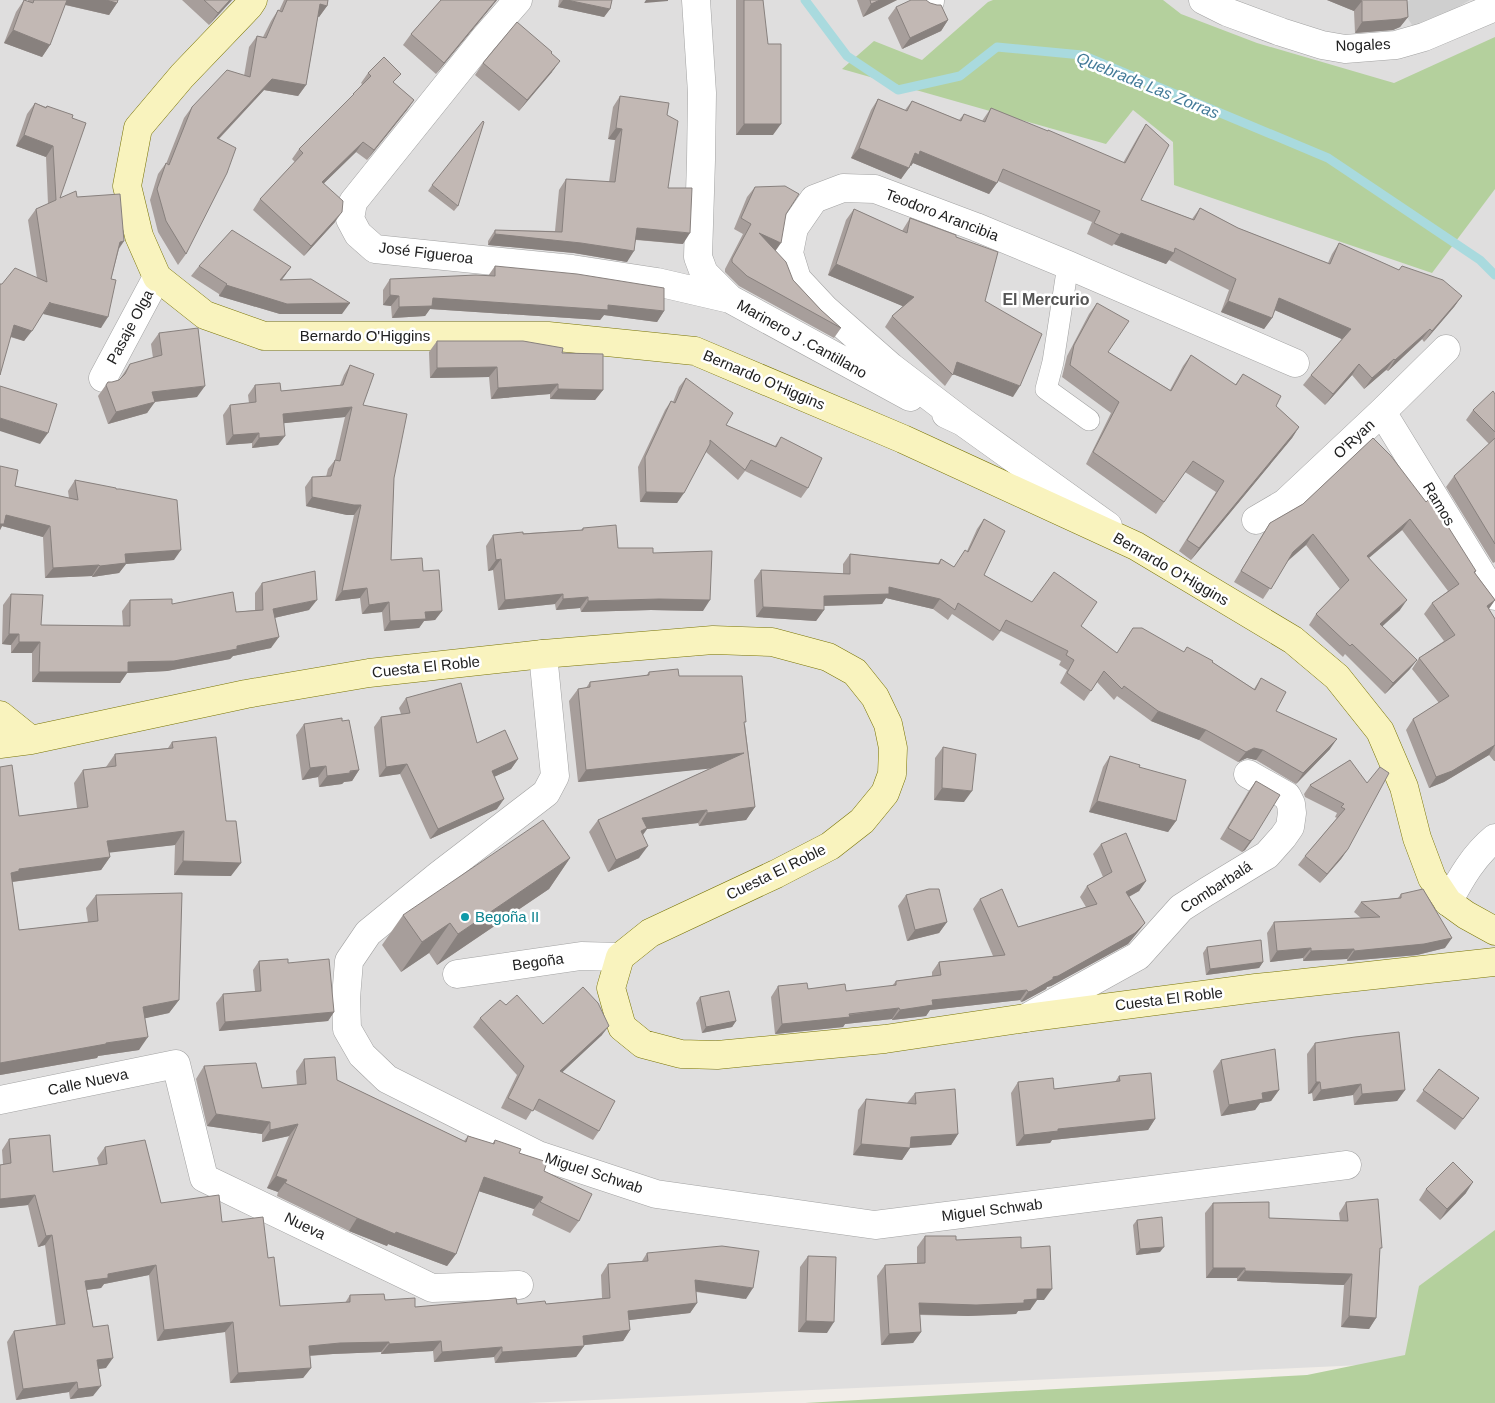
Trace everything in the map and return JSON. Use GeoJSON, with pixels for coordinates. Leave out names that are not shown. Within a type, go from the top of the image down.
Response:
{"type":"FeatureCollection","features":[{"type":"Feature","properties":{"kind":"main road","name":"Bernardo O'Higgins"},"geometry":{"type":"LineString","coordinates":[[253,0],[182,76],[138,128],[127,186],[139,236],[157,277],[205,315],[264,336],[548,336],[695,351],[903,439],[1136,546],[1293,640],[1337,677],[1380,731],[1404,787],[1417,838],[1432,878],[1448,902],[1466,915],[1495,931]]}},
{"type":"Feature","properties":{"kind":"main road","name":"Cuesta El Roble"},"geometry":{"type":"LineString","coordinates":[[0,744],[30,740],[246,694],[360,674],[543,654],[713,640],[772,642],[828,657],[856,672],[875,696],[888,724],[893,748],[892,774],[885,793],[862,821],[830,846],[776,874],[650,932],[620,957],[611,988],[622,1027],[643,1044],[681,1054],[717,1055],[885,1039],[1026,1018],[1256,988],[1495,962]]}},
{"type":"Feature","properties":{"kind":"main road"},"geometry":{"type":"LineString","coordinates":[[0,715],[30,740]]}},
{"type":"Feature","properties":{"kind":"street","name":"José Figueroa"},"geometry":{"type":"LineString","coordinates":[[518,0],[484,39],[353,202],[350,219],[358,234],[375,249],[572,269],[657,282],[730,299]]}},
{"type":"Feature","properties":{"kind":"street","name":"Marinero J .Cantillano"},"geometry":{"type":"LineString","coordinates":[[696,0],[702,93],[702,160],[698,257],[704,273],[730,299],[893,389],[963,422],[1136,546]]}},
{"type":"Feature","properties":{"kind":"street","name":"Nogales"},"geometry":{"type":"LineString","coordinates":[[1202,0],[1227,12],[1281,32],[1322,45],[1345,49],[1396,45],[1424,37],[1495,7]]}},
{"type":"Feature","properties":{"kind":"street","name":"Teodoro Arancibia"},"geometry":{"type":"LineString","coordinates":[[963,422],[891,367],[825,309],[797,279],[789,253],[794,228],[814,199],[843,188],[875,189],[976,227],[1068,265],[1295,363]]}},
{"type":"Feature","properties":{"kind":"street"},"geometry":{"type":"LineString","coordinates":[[1068,265],[1053,362],[1046,389],[1089,420]]}},
{"type":"Feature","properties":{"kind":"street","name":"Pasaje Olga"},"geometry":{"type":"LineString","coordinates":[[102,378],[157,277]]}},
{"type":"Feature","properties":{"kind":"street","name":"O'Ryan"},"geometry":{"type":"LineString","coordinates":[[1256,520],[1285,503],[1446,349]]}},
{"type":"Feature","properties":{"kind":"street","name":"Ramos"},"geometry":{"type":"LineString","coordinates":[[1382,412],[1495,596]]}},
{"type":"Feature","properties":{"kind":"street","name":"Miguel Schwab"},"geometry":{"type":"LineString","coordinates":[[543,654],[555,776],[546,793],[368,932],[349,961],[346,998],[347,1029],[362,1055],[387,1079],[538,1155],[656,1194],[875,1225],[1347,1165]]}},
{"type":"Feature","properties":{"kind":"street","name":"Combarbalá"},"geometry":{"type":"LineString","coordinates":[[1026,1018],[1138,956],[1181,908],[1267,856],[1290,827],[1291,804],[1286,796],[1248,774]]}},
{"type":"Feature","properties":{"kind":"street"},"geometry":{"type":"LineString","coordinates":[[1448,902],[1469,866],[1495,838]]}},
{"type":"Feature","properties":{"kind":"street","name":"Begoña"},"geometry":{"type":"LineString","coordinates":[[457,974],[580,956],[620,957]]}},
{"type":"Feature","properties":{"kind":"street","name":"Calle Nueva"},"geometry":{"type":"LineString","coordinates":[[0,1100],[176,1064]]}},
{"type":"Feature","properties":{"kind":"street","name":"Nueva"},"geometry":{"type":"LineString","coordinates":[[176,1064],[204,1178],[432,1288],[519,1285]]}},
{"type":"Feature","properties":{"kind":"shaded area"},"geometry":{"type":"Polygon","coordinates":[[[0,0],[1495,0],[1495,1275],[1405,1363],[528,1403],[0,1403],[0,0]]]}},
{"type":"Feature","properties":{"kind":"shaded area"},"geometry":{"type":"Polygon","coordinates":[[[1410,0],[1470,0],[1416,31],[1405,14],[1405,3],[1410,0]]]}},
{"type":"Feature","properties":{"kind":"green space"},"geometry":{"type":"Polygon","coordinates":[[[993,0],[1163,0],[1181,14],[1257,43],[1394,83],[1495,37],[1495,189],[1432,273],[1174,185],[1173,142],[1133,110],[1106,144],[842,69],[874,41],[922,60],[988,2],[993,0]]]}},
{"type":"Feature","properties":{"kind":"green space"},"geometry":{"type":"Polygon","coordinates":[[[1495,1230],[1495,1403],[805,1403],[1307,1375],[1405,1355],[1419,1286],[1495,1230]]]}},
{"type":"Feature","properties":{"kind":"building"},"geometry":{"type":"Polygon","coordinates":[[[24,0],[33,3],[34,0],[67,0],[50,45],[13,30],[24,0]]]}},
{"type":"Feature","properties":{"kind":"building"},"geometry":{"type":"Polygon","coordinates":[[[106,0],[118,0],[117,3],[106,0]]]}},
{"type":"Feature","properties":{"kind":"building"},"geometry":{"type":"Polygon","coordinates":[[[204,0],[230,0],[218,13],[204,0]]]}},
{"type":"Feature","properties":{"kind":"building"},"geometry":{"type":"Polygon","coordinates":[[[287,0],[328,0],[327,6],[320,4],[306,85],[272,79],[217,138],[236,148],[227,173],[186,254],[166,221],[157,189],[166,163],[169,165],[192,107],[227,70],[250,77],[257,36],[266,38],[278,10],[282,12],[287,0]]]}},
{"type":"Feature","properties":{"kind":"building"},"geometry":{"type":"Polygon","coordinates":[[[441,0],[496,0],[444,63],[411,34],[441,0]]]}},
{"type":"Feature","properties":{"kind":"building"},"geometry":{"type":"Polygon","coordinates":[[[567,0],[612,0],[610,9],[567,0]]]}},
{"type":"Feature","properties":{"kind":"building"},"geometry":{"type":"Polygon","coordinates":[[[744,0],[763,0],[768,44],[781,44],[781,124],[744,124],[744,0]]]}},
{"type":"Feature","properties":{"kind":"building"},"geometry":{"type":"Polygon","coordinates":[[[870,0],[880,0],[871,4],[870,0]]]}},
{"type":"Feature","properties":{"kind":"building"},"geometry":{"type":"Polygon","coordinates":[[[911,0],[926,0],[930,3],[941,5],[948,20],[910,38],[896,7],[911,0]]]}},
{"type":"Feature","properties":{"kind":"building"},"geometry":{"type":"Polygon","coordinates":[[[1360,0],[1407,0],[1408,17],[1362,22],[1362,1],[1360,0]]]}},
{"type":"Feature","properties":{"kind":"building"},"geometry":{"type":"Polygon","coordinates":[[[517,22],[560,61],[527,100],[483,63],[517,22]]]}},
{"type":"Feature","properties":{"kind":"building"},"geometry":{"type":"Polygon","coordinates":[[[384,57],[401,74],[393,82],[414,100],[374,150],[363,142],[322,182],[343,201],[342,212],[311,246],[260,199],[303,153],[299,149],[371,76],[368,73],[384,57]]]}},
{"type":"Feature","properties":{"kind":"building"},"geometry":{"type":"Polygon","coordinates":[[[620,96],[669,103],[667,115],[678,121],[668,188],[692,188],[690,233],[637,228],[634,251],[581,243],[495,234],[495,230],[562,232],[566,179],[615,182],[622,129],[616,128],[620,96]]]}},
{"type":"Feature","properties":{"kind":"building"},"geometry":{"type":"Polygon","coordinates":[[[878,99],[907,111],[912,101],[961,121],[964,114],[985,122],[991,108],[1125,163],[1146,124],[1169,145],[1141,200],[1194,220],[1200,208],[1238,228],[1330,264],[1339,243],[1399,270],[1402,266],[1443,280],[1462,296],[1432,331],[1430,329],[1372,378],[1359,364],[1333,394],[1311,375],[1351,329],[1279,298],[1272,318],[1228,301],[1236,279],[1175,248],[1174,253],[1121,233],[1120,235],[1094,223],[1100,211],[1003,169],[997,183],[920,151],[919,155],[915,153],[909,168],[859,148],[878,99]]]}},
{"type":"Feature","properties":{"kind":"building"},"geometry":{"type":"Polygon","coordinates":[[[35,103],[73,115],[72,118],[86,123],[60,198],[76,191],[77,197],[120,194],[124,241],[120,242],[111,279],[116,280],[108,317],[50,302],[32,331],[14,325],[0,375],[0,284],[15,268],[47,282],[36,209],[56,200],[53,146],[24,135],[35,103]]]}},
{"type":"Feature","properties":{"kind":"building"},"geometry":{"type":"Polygon","coordinates":[[[484,122],[458,206],[432,185],[484,122]]]}},
{"type":"Feature","properties":{"kind":"building"},"geometry":{"type":"Polygon","coordinates":[[[785,186],[799,194],[786,214],[781,243],[759,233],[786,262],[793,280],[841,328],[747,276],[732,262],[751,224],[741,218],[755,187],[785,186]]]}},
{"type":"Feature","properties":{"kind":"building"},"geometry":{"type":"Polygon","coordinates":[[[854,209],[907,233],[910,218],[998,252],[985,301],[1042,334],[1020,386],[957,362],[953,375],[892,316],[914,297],[836,264],[854,209]]]}},
{"type":"Feature","properties":{"kind":"building"},"geometry":{"type":"Polygon","coordinates":[[[232,230],[291,267],[280,280],[311,279],[350,303],[287,304],[226,285],[199,266],[232,230]]]}},
{"type":"Feature","properties":{"kind":"building"},"geometry":{"type":"Polygon","coordinates":[[[495,266],[577,274],[664,288],[664,311],[608,305],[608,310],[433,298],[432,306],[399,307],[399,296],[390,295],[390,279],[476,275],[495,276],[495,266]]]}},
{"type":"Feature","properties":{"kind":"building"},"geometry":{"type":"Polygon","coordinates":[[[1097,303],[1129,321],[1108,352],[1171,391],[1191,355],[1236,385],[1243,374],[1281,396],[1276,406],[1299,427],[1199,548],[1187,540],[1224,481],[1193,461],[1164,502],[1093,452],[1119,402],[1070,365],[1074,345],[1097,303]]]}},
{"type":"Feature","properties":{"kind":"building"},"geometry":{"type":"Polygon","coordinates":[[[198,328],[205,386],[152,392],[155,402],[116,412],[106,385],[108,382],[119,380],[125,374],[130,364],[162,355],[159,333],[198,328]]]}},
{"type":"Feature","properties":{"kind":"building"},"geometry":{"type":"Polygon","coordinates":[[[437,341],[523,341],[563,348],[562,353],[603,354],[603,390],[558,389],[558,384],[498,388],[497,367],[437,368],[437,341]]]}},
{"type":"Feature","properties":{"kind":"building"},"geometry":{"type":"Polygon","coordinates":[[[350,365],[374,374],[363,405],[407,414],[394,478],[391,560],[422,558],[423,571],[439,570],[442,611],[425,612],[426,619],[390,621],[389,602],[369,605],[367,588],[342,591],[361,505],[312,497],[312,477],[331,476],[335,460],[340,461],[352,407],[283,414],[285,436],[259,438],[259,433],[233,435],[230,405],[256,402],[255,385],[280,383],[281,391],[343,385],[350,365]]]}},
{"type":"Feature","properties":{"kind":"building"},"geometry":{"type":"Polygon","coordinates":[[[686,378],[733,413],[726,425],[776,447],[781,437],[822,458],[808,488],[751,460],[745,470],[710,440],[710,444],[684,493],[646,492],[645,457],[671,401],[675,403],[686,378]]]}},
{"type":"Feature","properties":{"kind":"building"},"geometry":{"type":"Polygon","coordinates":[[[0,386],[57,404],[48,433],[0,418],[0,386]]]}},
{"type":"Feature","properties":{"kind":"building"},"geometry":{"type":"Polygon","coordinates":[[[1493,391],[1495,394],[1495,432],[1473,410],[1493,391]]]}},
{"type":"Feature","properties":{"kind":"building"},"geometry":{"type":"Polygon","coordinates":[[[1373,438],[1391,456],[1426,502],[1430,498],[1476,571],[1474,572],[1495,600],[1487,606],[1495,619],[1495,745],[1452,771],[1436,777],[1413,719],[1449,696],[1419,658],[1455,635],[1432,603],[1459,584],[1410,519],[1367,556],[1407,600],[1380,624],[1417,660],[1393,683],[1352,644],[1350,646],[1316,614],[1349,580],[1313,534],[1293,552],[1271,589],[1241,571],[1270,523],[1303,504],[1373,438]]]}},
{"type":"Feature","properties":{"kind":"building"},"geometry":{"type":"Polygon","coordinates":[[[1495,438],[1495,544],[1454,476],[1495,438]]]}},
{"type":"Feature","properties":{"kind":"building"},"geometry":{"type":"Polygon","coordinates":[[[0,466],[18,470],[15,486],[78,500],[75,480],[177,500],[181,550],[125,554],[126,563],[53,568],[50,526],[6,515],[4,524],[0,524],[0,466]]]}},
{"type":"Feature","properties":{"kind":"building"},"geometry":{"type":"Polygon","coordinates":[[[984,519],[1005,531],[984,575],[1032,602],[1054,572],[1097,602],[1081,626],[1117,653],[1133,628],[1142,628],[1184,652],[1187,647],[1213,661],[1255,690],[1261,678],[1286,692],[1276,711],[1337,739],[1303,773],[1263,750],[1254,748],[1246,752],[1206,730],[1158,711],[1124,686],[1122,689],[1104,671],[1091,691],[1067,673],[1074,660],[1066,655],[1068,651],[1006,620],[1000,631],[958,603],[955,610],[940,599],[889,587],[889,594],[824,596],[824,610],[763,607],[761,570],[850,574],[850,554],[939,564],[941,559],[954,567],[965,550],[968,552],[984,519]]]}},
{"type":"Feature","properties":{"kind":"building"},"geometry":{"type":"Polygon","coordinates":[[[616,525],[618,548],[653,548],[653,553],[712,551],[710,600],[588,601],[588,597],[563,599],[563,594],[505,600],[501,559],[496,560],[493,535],[583,530],[583,528],[616,525]]]}},
{"type":"Feature","properties":{"kind":"building"},"geometry":{"type":"Polygon","coordinates":[[[315,571],[317,600],[273,609],[279,637],[237,646],[237,649],[174,661],[128,662],[128,672],[39,672],[40,642],[19,642],[19,634],[9,634],[11,594],[43,595],[41,625],[130,626],[130,600],[172,599],[172,604],[233,592],[236,612],[263,610],[262,583],[315,571]]]}},
{"type":"Feature","properties":{"kind":"building"},"geometry":{"type":"Polygon","coordinates":[[[678,669],[679,676],[742,676],[746,722],[744,722],[755,807],[707,813],[707,810],[642,818],[647,828],[641,831],[648,846],[616,860],[598,820],[744,753],[586,770],[578,689],[590,687],[590,682],[649,675],[649,672],[678,669]]]}},
{"type":"Feature","properties":{"kind":"building"},"geometry":{"type":"Polygon","coordinates":[[[461,683],[477,743],[505,730],[518,759],[492,771],[504,799],[438,829],[407,764],[386,767],[381,717],[410,713],[406,698],[461,683]]]}},
{"type":"Feature","properties":{"kind":"building"},"geometry":{"type":"Polygon","coordinates":[[[342,718],[342,721],[349,720],[359,770],[327,776],[326,766],[310,768],[304,724],[342,718]]]}},
{"type":"Feature","properties":{"kind":"building"},"geometry":{"type":"Polygon","coordinates":[[[216,737],[226,821],[236,821],[241,863],[183,861],[184,831],[107,841],[110,857],[19,869],[19,871],[11,873],[19,930],[98,921],[96,895],[182,893],[179,1000],[143,1007],[148,1037],[0,1063],[0,767],[12,765],[19,816],[88,807],[83,770],[116,766],[115,754],[173,748],[172,742],[216,737]]]}},
{"type":"Feature","properties":{"kind":"building"},"geometry":{"type":"Polygon","coordinates":[[[943,747],[976,754],[972,791],[942,788],[943,747]]]}},
{"type":"Feature","properties":{"kind":"building"},"geometry":{"type":"Polygon","coordinates":[[[1110,756],[1140,765],[1139,767],[1186,780],[1176,821],[1097,801],[1110,756]]]}},
{"type":"Feature","properties":{"kind":"building"},"geometry":{"type":"Polygon","coordinates":[[[1350,760],[1367,783],[1380,767],[1389,773],[1348,849],[1327,874],[1305,856],[1345,809],[1341,807],[1344,804],[1310,785],[1350,760]]]}},
{"type":"Feature","properties":{"kind":"building"},"geometry":{"type":"Polygon","coordinates":[[[1256,781],[1280,795],[1250,841],[1228,828],[1256,781]]]}},
{"type":"Feature","properties":{"kind":"building"},"geometry":{"type":"Polygon","coordinates":[[[543,820],[570,858],[458,934],[450,923],[422,942],[403,915],[543,820]]]}},
{"type":"Feature","properties":{"kind":"building"},"geometry":{"type":"Polygon","coordinates":[[[1126,833],[1146,881],[1126,892],[1145,923],[1135,933],[1053,977],[1053,979],[1032,991],[932,1000],[933,1005],[849,1014],[850,1017],[782,1024],[778,986],[807,983],[808,989],[845,984],[846,991],[896,985],[896,981],[941,975],[939,962],[1005,955],[980,899],[1002,889],[1018,927],[1097,904],[1087,886],[1112,872],[1101,844],[1126,833]]]}},
{"type":"Feature","properties":{"kind":"building"},"geometry":{"type":"Polygon","coordinates":[[[929,889],[939,889],[947,922],[915,930],[906,895],[929,889]]]}},
{"type":"Feature","properties":{"kind":"building"},"geometry":{"type":"Polygon","coordinates":[[[1423,889],[1452,938],[1424,944],[1354,951],[1354,949],[1311,951],[1311,948],[1277,951],[1274,922],[1380,917],[1361,902],[1401,898],[1401,894],[1423,889]]]}},
{"type":"Feature","properties":{"kind":"building"},"geometry":{"type":"Polygon","coordinates":[[[1261,940],[1263,962],[1210,969],[1207,947],[1261,940]]]}},
{"type":"Feature","properties":{"kind":"building"},"geometry":{"type":"Polygon","coordinates":[[[288,959],[288,963],[329,959],[334,1012],[225,1022],[223,994],[261,991],[259,961],[288,959]]]}},
{"type":"Feature","properties":{"kind":"building"},"geometry":{"type":"Polygon","coordinates":[[[583,987],[598,1003],[609,1026],[560,1071],[615,1101],[599,1131],[539,1099],[533,1111],[508,1098],[524,1066],[480,1018],[500,1000],[506,1005],[517,995],[543,1024],[583,987]]]}},
{"type":"Feature","properties":{"kind":"building"},"geometry":{"type":"Polygon","coordinates":[[[729,991],[736,1021],[706,1027],[700,997],[729,991]]]}},
{"type":"Feature","properties":{"kind":"building"},"geometry":{"type":"Polygon","coordinates":[[[1399,1032],[1405,1090],[1362,1094],[1361,1084],[1321,1090],[1320,1082],[1316,1082],[1315,1043],[1399,1032]]]}},
{"type":"Feature","properties":{"kind":"building"},"geometry":{"type":"Polygon","coordinates":[[[1275,1049],[1279,1090],[1262,1093],[1263,1099],[1229,1105],[1221,1060],[1275,1049]]]}},
{"type":"Feature","properties":{"kind":"building"},"geometry":{"type":"Polygon","coordinates":[[[335,1057],[337,1080],[466,1142],[468,1136],[494,1144],[495,1140],[521,1149],[519,1153],[547,1162],[544,1171],[592,1194],[579,1221],[540,1202],[543,1197],[484,1177],[456,1254],[396,1232],[395,1234],[285,1183],[287,1180],[276,1176],[298,1124],[270,1130],[270,1122],[216,1114],[204,1066],[256,1063],[262,1088],[306,1084],[304,1059],[335,1057]]]}},
{"type":"Feature","properties":{"kind":"building"},"geometry":{"type":"Polygon","coordinates":[[[1439,1069],[1479,1098],[1463,1119],[1423,1090],[1439,1069]]]}},
{"type":"Feature","properties":{"kind":"building"},"geometry":{"type":"Polygon","coordinates":[[[1151,1073],[1155,1119],[1058,1129],[1058,1131],[1024,1135],[1018,1082],[1053,1078],[1054,1089],[1120,1081],[1119,1076],[1151,1073]]]}},
{"type":"Feature","properties":{"kind":"building"},"geometry":{"type":"Polygon","coordinates":[[[955,1089],[958,1134],[911,1137],[910,1148],[861,1144],[866,1099],[916,1104],[915,1093],[955,1089]]]}},
{"type":"Feature","properties":{"kind":"building"},"geometry":{"type":"Polygon","coordinates":[[[50,1135],[53,1172],[107,1164],[105,1147],[145,1140],[161,1203],[219,1195],[222,1222],[263,1217],[268,1258],[274,1257],[280,1306],[350,1302],[350,1295],[384,1294],[385,1300],[415,1298],[415,1307],[516,1298],[517,1304],[545,1301],[546,1304],[610,1298],[608,1264],[648,1261],[647,1253],[722,1246],[759,1251],[753,1288],[695,1280],[697,1303],[628,1311],[630,1330],[583,1336],[584,1346],[502,1352],[502,1347],[442,1352],[441,1341],[389,1344],[389,1342],[340,1343],[309,1346],[311,1368],[238,1373],[233,1322],[164,1330],[156,1265],[108,1274],[108,1278],[85,1281],[93,1327],[108,1325],[113,1358],[97,1360],[101,1386],[78,1389],[77,1382],[23,1389],[14,1331],[65,1324],[52,1235],[46,1236],[35,1195],[0,1199],[0,1165],[11,1163],[9,1139],[50,1135]]]}},
{"type":"Feature","properties":{"kind":"building"},"geometry":{"type":"Polygon","coordinates":[[[1453,1162],[1473,1182],[1447,1209],[1426,1189],[1453,1162]]]}},
{"type":"Feature","properties":{"kind":"building"},"geometry":{"type":"Polygon","coordinates":[[[1378,1199],[1382,1248],[1380,1248],[1376,1318],[1349,1316],[1352,1274],[1245,1271],[1245,1268],[1213,1268],[1213,1203],[1269,1202],[1269,1218],[1348,1221],[1346,1202],[1378,1199]]]}},
{"type":"Feature","properties":{"kind":"building"},"geometry":{"type":"Polygon","coordinates":[[[1162,1217],[1164,1247],[1140,1249],[1137,1220],[1162,1217]]]}},
{"type":"Feature","properties":{"kind":"building"},"geometry":{"type":"Polygon","coordinates":[[[925,1236],[956,1236],[956,1240],[1021,1237],[1021,1248],[1050,1246],[1052,1289],[1037,1289],[1037,1299],[1024,1300],[1024,1303],[976,1305],[919,1303],[921,1332],[889,1334],[885,1265],[925,1263],[925,1236]]]}},
{"type":"Feature","properties":{"kind":"building"},"geometry":{"type":"Polygon","coordinates":[[[808,1256],[836,1257],[834,1322],[806,1321],[808,1256]]]}},
{"type":"Feature","properties":{"kind":"waterway","name":"Quebrada Las Zorras"},"geometry":{"type":"LineString","coordinates":[[805,0],[847,56],[898,90],[960,76],[997,47],[1082,55],[1328,158],[1480,260],[1495,275]]}},
{"type":"Feature","properties":{"kind":"place","name":"Begoña II"},"geometry":{"type":"Point","coordinates":[465,917]}},
{"type":"Feature","properties":{"kind":"district","name":"El Mercurio"},"geometry":{"type":"Point","coordinates":[1046,299]}}]}
